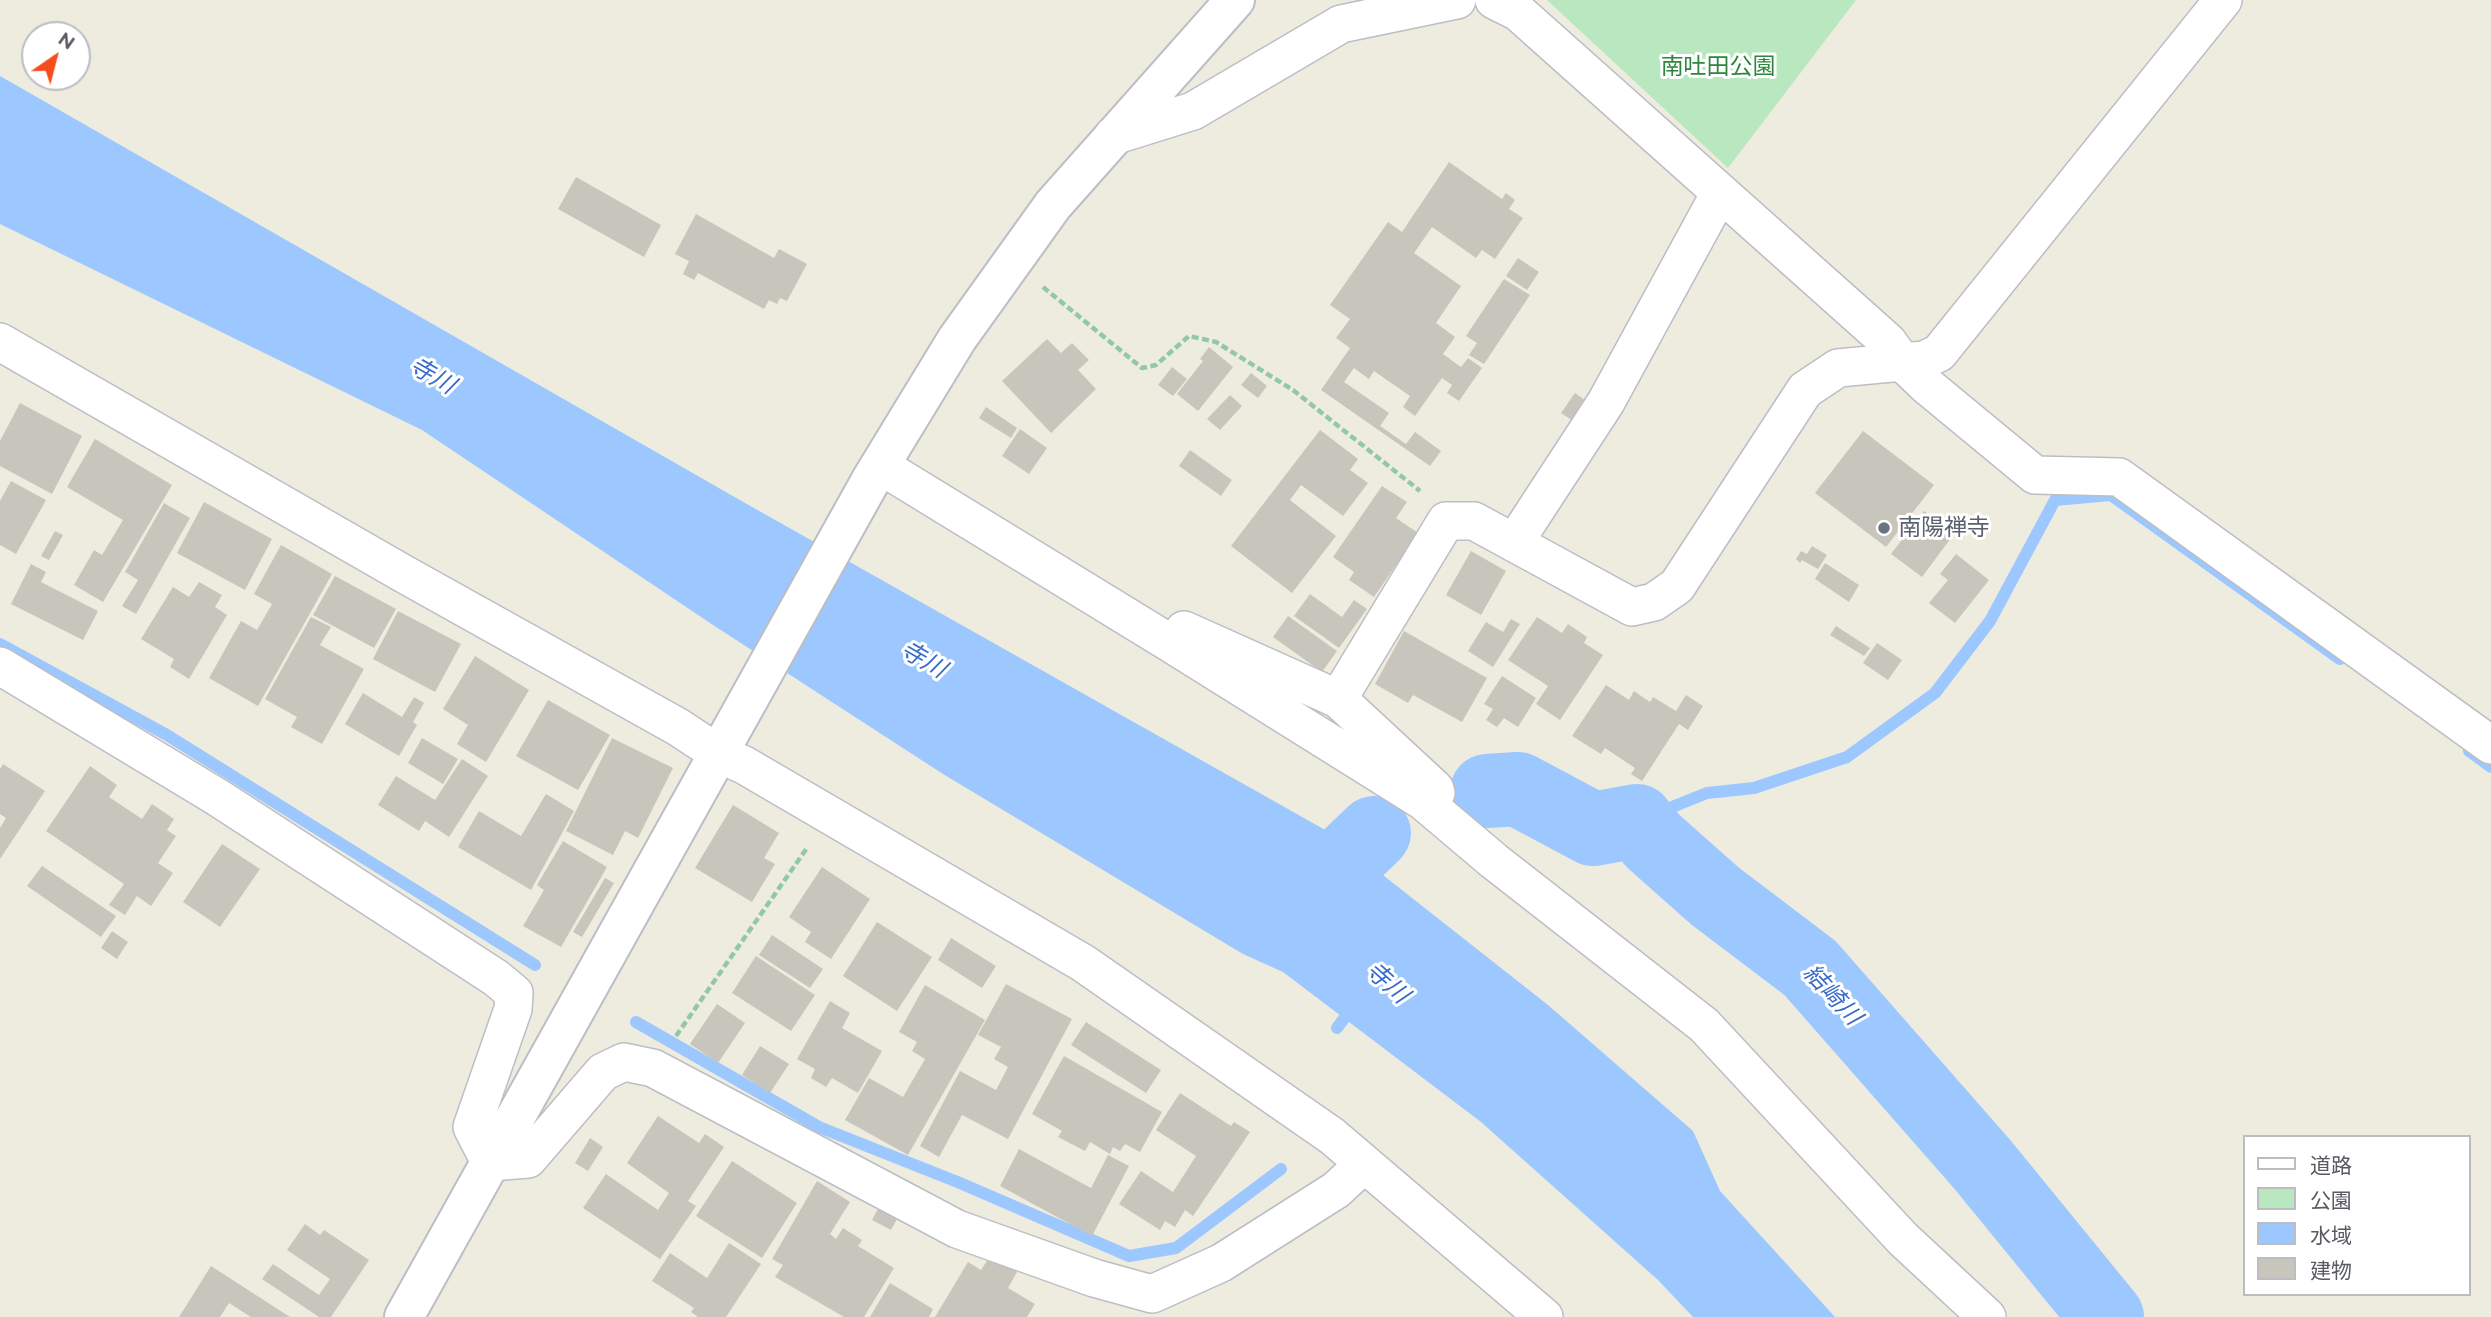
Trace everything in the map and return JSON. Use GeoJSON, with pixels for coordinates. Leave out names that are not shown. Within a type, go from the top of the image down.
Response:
{"type":"FeatureCollection","features":[{"type":"Feature","properties":{"kind":"street"},"geometry":{"type":"LineString","coordinates":[[404,1317],[876,473],[957,339],[1052,205],[1235,0]]}},
{"type":"Feature","properties":{"kind":"street"},"geometry":{"type":"LineString","coordinates":[[1113,136],[1193,111],[1341,24],[1457,0]]}},
{"type":"Feature","properties":{"kind":"street"},"geometry":{"type":"LineString","coordinates":[[1494,0],[1518,12],[1888,342],[1903,363],[2035,475],[2119,477],[2491,745]]}},
{"type":"Feature","properties":{"kind":"street"},"geometry":{"type":"LineString","coordinates":[[1338,699],[1446,521],[1474,521],[1632,607],[1654,602],[1677,586],[1805,390],[1838,368],[1924,360],[1938,353],[2223,0]]}},
{"type":"Feature","properties":{"kind":"street"},"geometry":{"type":"LineString","coordinates":[[1514,543],[1606,402],[1720,193]]}},
{"type":"Feature","properties":{"kind":"street"},"geometry":{"type":"LineString","coordinates":[[0,342],[678,727],[723,747],[744,765],[1083,963],[1332,1136],[1544,1317]]}},
{"type":"Feature","properties":{"kind":"street"},"geometry":{"type":"LineString","coordinates":[[876,473],[1155,634],[1439,814],[1494,861],[1704,1025],[1903,1240],[1987,1317]]}},
{"type":"Feature","properties":{"kind":"street"},"geometry":{"type":"LineString","coordinates":[[1155,634],[1186,630],[1338,699],[1435,789],[1439,814]]}},
{"type":"Feature","properties":{"kind":"street"},"geometry":{"type":"LineString","coordinates":[[0,666],[217,797],[496,978],[514,993],[513,1009],[471,1127],[490,1161]]}},
{"type":"Feature","properties":{"kind":"street"},"geometry":{"type":"LineString","coordinates":[[490,1161],[528,1159],[603,1072],[624,1062],[653,1068],[957,1229],[1094,1279],[1152,1294],[1221,1263],[1336,1190],[1363,1165]]}},
{"type":"Feature","properties":{"kind":"path"},"geometry":{"type":"LineString","coordinates":[[1012,262],[1142,368],[1156,365],[1189,337],[1216,341],[1293,390],[1415,486],[1441,510],[1446,521]]}},
{"type":"Feature","properties":{"kind":"path"},"geometry":{"type":"LineString","coordinates":[[653,1068],[830,815]]}},
{"type":"Feature","properties":{"kind":"green space","name":"南吐田公園"},"geometry":{"type":"Polygon","coordinates":[[[1547,0],[1856,0],[1728,168],[1547,0]]]}},
{"type":"Feature","properties":{"kind":"water","name":"寺川"},"geometry":{"type":"Polygon","coordinates":[[[0,76],[21,88],[21,91],[26,91],[738,499],[1327,831],[1548,1005],[1693,1131],[1720,1191],[1835,1317],[1693,1317],[1658,1280],[1481,1122],[1283,972],[1243,954],[943,774],[713,625],[422,430],[0,224],[0,76]]]}},
{"type":"Feature","properties":{"kind":"building"},"geometry":{"type":"Polygon","coordinates":[[[1449,162],[1502,199],[1506,193],[1515,200],[1509,209],[1523,218],[1495,259],[1482,250],[1476,258],[1432,227],[1414,253],[1461,286],[1436,323],[1455,337],[1443,354],[1461,367],[1468,358],[1482,368],[1459,401],[1447,393],[1452,385],[1442,378],[1415,416],[1403,407],[1410,396],[1374,371],[1369,379],[1354,368],[1344,382],[1389,413],[1380,426],[1406,444],[1415,432],[1441,451],[1430,466],[1321,390],[1350,348],[1336,338],[1350,319],[1330,305],[1388,222],[1402,232],[1449,162]]]}},
{"type":"Feature","properties":{"kind":"building"},"geometry":{"type":"Polygon","coordinates":[[[576,177],[661,225],[644,257],[558,209],[576,177]]]}},
{"type":"Feature","properties":{"kind":"building"},"geometry":{"type":"Polygon","coordinates":[[[696,214],[774,258],[779,249],[807,264],[787,301],[780,298],[777,304],[769,300],[764,309],[698,273],[694,280],[683,274],[689,261],[675,254],[696,214]]]}},
{"type":"Feature","properties":{"kind":"building"},"geometry":{"type":"Polygon","coordinates":[[[1518,258],[1539,272],[1527,290],[1506,276],[1518,258]]]}},
{"type":"Feature","properties":{"kind":"building"},"geometry":{"type":"Polygon","coordinates":[[[1504,279],[1530,295],[1484,364],[1469,355],[1477,343],[1466,336],[1504,279]]]}},
{"type":"Feature","properties":{"kind":"building"},"geometry":{"type":"Polygon","coordinates":[[[1047,339],[1061,353],[1072,343],[1089,360],[1078,370],[1096,389],[1051,433],[1002,381],[1047,339]]]}},
{"type":"Feature","properties":{"kind":"building"},"geometry":{"type":"Polygon","coordinates":[[[1209,347],[1233,367],[1198,411],[1177,394],[1203,361],[1200,359],[1209,347]]]}},
{"type":"Feature","properties":{"kind":"building"},"geometry":{"type":"Polygon","coordinates":[[[1172,367],[1187,379],[1173,396],[1158,385],[1172,367]]]}},
{"type":"Feature","properties":{"kind":"building"},"geometry":{"type":"Polygon","coordinates":[[[1251,373],[1267,386],[1258,398],[1241,385],[1251,373]]]}},
{"type":"Feature","properties":{"kind":"building"},"geometry":{"type":"Polygon","coordinates":[[[1575,393],[1589,403],[1575,422],[1561,413],[1575,393]]]}},
{"type":"Feature","properties":{"kind":"building"},"geometry":{"type":"Polygon","coordinates":[[[1230,395],[1242,406],[1220,430],[1207,419],[1230,395]]]}},
{"type":"Feature","properties":{"kind":"building"},"geometry":{"type":"Polygon","coordinates":[[[20,403],[82,436],[52,494],[0,466],[0,441],[20,403]]]}},
{"type":"Feature","properties":{"kind":"building"},"geometry":{"type":"Polygon","coordinates":[[[986,407],[1017,428],[1011,438],[979,418],[986,407]]]}},
{"type":"Feature","properties":{"kind":"building"},"geometry":{"type":"Polygon","coordinates":[[[1020,429],[1047,448],[1029,474],[1002,456],[1020,429]]]}},
{"type":"Feature","properties":{"kind":"building"},"geometry":{"type":"Polygon","coordinates":[[[1320,430],[1358,459],[1350,470],[1368,483],[1343,516],[1301,485],[1290,500],[1336,536],[1292,593],[1231,546],[1320,430]]]}},
{"type":"Feature","properties":{"kind":"building"},"geometry":{"type":"Polygon","coordinates":[[[1863,431],[1934,485],[1886,547],[1815,493],[1863,431]]]}},
{"type":"Feature","properties":{"kind":"building"},"geometry":{"type":"Polygon","coordinates":[[[95,439],[172,485],[103,602],[74,585],[94,550],[102,555],[123,520],[67,487],[95,439]]]}},
{"type":"Feature","properties":{"kind":"building"},"geometry":{"type":"Polygon","coordinates":[[[1190,450],[1232,480],[1221,496],[1179,466],[1190,450]]]}},
{"type":"Feature","properties":{"kind":"building"},"geometry":{"type":"Polygon","coordinates":[[[11,481],[46,500],[16,554],[0,545],[0,501],[11,481]]]}},
{"type":"Feature","properties":{"kind":"building"},"geometry":{"type":"Polygon","coordinates":[[[1382,486],[1407,502],[1396,518],[1418,533],[1374,597],[1349,580],[1354,572],[1333,557],[1382,486]]]}},
{"type":"Feature","properties":{"kind":"building"},"geometry":{"type":"Polygon","coordinates":[[[204,502],[272,539],[245,590],[177,553],[204,502]]]}},
{"type":"Feature","properties":{"kind":"building"},"geometry":{"type":"Polygon","coordinates":[[[164,503],[190,518],[136,614],[122,606],[138,580],[125,572],[164,503]]]}},
{"type":"Feature","properties":{"kind":"building"},"geometry":{"type":"Polygon","coordinates":[[[1924,511],[1954,534],[1922,577],[1891,554],[1924,511]]]}},
{"type":"Feature","properties":{"kind":"building"},"geometry":{"type":"Polygon","coordinates":[[[55,531],[63,535],[49,560],[41,556],[55,531]]]}},
{"type":"Feature","properties":{"kind":"building"},"geometry":{"type":"Polygon","coordinates":[[[281,545],[332,574],[258,706],[209,678],[241,621],[257,630],[272,604],[254,594],[281,545]]]}},
{"type":"Feature","properties":{"kind":"building"},"geometry":{"type":"Polygon","coordinates":[[[1812,546],[1827,555],[1818,569],[1796,559],[1801,551],[1807,554],[1812,546]]]}},
{"type":"Feature","properties":{"kind":"building"},"geometry":{"type":"Polygon","coordinates":[[[1471,551],[1506,571],[1481,615],[1446,595],[1471,551]]]}},
{"type":"Feature","properties":{"kind":"building"},"geometry":{"type":"Polygon","coordinates":[[[1956,554],[1989,580],[1955,623],[1929,603],[1948,580],[1940,574],[1956,554]]]}},
{"type":"Feature","properties":{"kind":"building"},"geometry":{"type":"Polygon","coordinates":[[[1825,563],[1859,585],[1849,602],[1815,579],[1825,563]]]}},
{"type":"Feature","properties":{"kind":"building"},"geometry":{"type":"Polygon","coordinates":[[[31,564],[46,572],[41,582],[98,611],[83,640],[11,604],[31,564]]]}},
{"type":"Feature","properties":{"kind":"building"},"geometry":{"type":"Polygon","coordinates":[[[335,576],[396,609],[374,648],[313,615],[335,576]]]}},
{"type":"Feature","properties":{"kind":"building"},"geometry":{"type":"Polygon","coordinates":[[[199,582],[222,595],[215,607],[227,615],[189,679],[170,667],[174,659],[141,639],[173,587],[189,597],[199,582]]]}},
{"type":"Feature","properties":{"kind":"building"},"geometry":{"type":"Polygon","coordinates":[[[1310,594],[1342,617],[1354,600],[1367,609],[1339,648],[1294,616],[1310,594]]]}},
{"type":"Feature","properties":{"kind":"building"},"geometry":{"type":"Polygon","coordinates":[[[398,611],[461,644],[435,692],[373,659],[398,611]]]}},
{"type":"Feature","properties":{"kind":"building"},"geometry":{"type":"Polygon","coordinates":[[[1288,616],[1337,651],[1322,672],[1273,637],[1288,616]]]}},
{"type":"Feature","properties":{"kind":"building"},"geometry":{"type":"Polygon","coordinates":[[[311,617],[331,627],[320,645],[364,669],[322,744],[291,727],[297,717],[265,699],[311,617]]]}},
{"type":"Feature","properties":{"kind":"building"},"geometry":{"type":"Polygon","coordinates":[[[1537,617],[1562,633],[1568,624],[1587,637],[1584,643],[1603,655],[1560,720],[1536,704],[1548,686],[1508,660],[1537,617]]]}},
{"type":"Feature","properties":{"kind":"building"},"geometry":{"type":"Polygon","coordinates":[[[1511,619],[1520,624],[1493,667],[1468,651],[1486,622],[1503,632],[1511,619]]]}},
{"type":"Feature","properties":{"kind":"building"},"geometry":{"type":"Polygon","coordinates":[[[1836,626],[1870,648],[1864,656],[1830,635],[1836,626]]]}},
{"type":"Feature","properties":{"kind":"building"},"geometry":{"type":"Polygon","coordinates":[[[1404,631],[1487,678],[1462,722],[1413,695],[1408,703],[1375,684],[1404,631]]]}},
{"type":"Feature","properties":{"kind":"building"},"geometry":{"type":"Polygon","coordinates":[[[1877,643],[1902,660],[1888,680],[1863,663],[1877,643]]]}},
{"type":"Feature","properties":{"kind":"building"},"geometry":{"type":"Polygon","coordinates":[[[475,656],[529,690],[486,762],[457,744],[468,725],[443,709],[475,656]]]}},
{"type":"Feature","properties":{"kind":"building"},"geometry":{"type":"Polygon","coordinates":[[[1502,676],[1536,698],[1518,727],[1504,718],[1497,727],[1486,720],[1493,709],[1484,704],[1502,676]]]}},
{"type":"Feature","properties":{"kind":"building"},"geometry":{"type":"Polygon","coordinates":[[[1606,685],[1629,700],[1634,691],[1650,702],[1653,697],[1676,711],[1686,695],[1703,706],[1688,730],[1679,724],[1642,781],[1631,774],[1635,768],[1605,748],[1601,754],[1572,736],[1606,685]]]}},
{"type":"Feature","properties":{"kind":"building"},"geometry":{"type":"Polygon","coordinates":[[[363,693],[402,717],[414,697],[424,703],[413,722],[417,725],[399,756],[345,724],[363,693]]]}},
{"type":"Feature","properties":{"kind":"building"},"geometry":{"type":"Polygon","coordinates":[[[548,700],[610,735],[578,790],[516,756],[548,700]]]}},
{"type":"Feature","properties":{"kind":"building"},"geometry":{"type":"Polygon","coordinates":[[[422,738],[458,759],[443,784],[408,763],[422,738]]]}},
{"type":"Feature","properties":{"kind":"building"},"geometry":{"type":"Polygon","coordinates":[[[612,738],[673,768],[638,838],[625,831],[613,855],[566,831],[612,738]]]}},
{"type":"Feature","properties":{"kind":"building"},"geometry":{"type":"Polygon","coordinates":[[[462,759],[488,776],[449,837],[425,821],[419,831],[378,805],[396,776],[435,800],[462,759]]]}},
{"type":"Feature","properties":{"kind":"building"},"geometry":{"type":"Polygon","coordinates":[[[3,764],[45,791],[0,859],[0,828],[6,818],[0,814],[0,769],[3,764]]]}},
{"type":"Feature","properties":{"kind":"building"},"geometry":{"type":"Polygon","coordinates":[[[90,766],[117,785],[109,797],[142,819],[152,804],[174,819],[167,830],[176,836],[158,863],[173,873],[151,906],[137,896],[125,915],[109,905],[124,884],[46,831],[90,766]]]}},
{"type":"Feature","properties":{"kind":"building"},"geometry":{"type":"Polygon","coordinates":[[[546,794],[574,811],[531,890],[458,847],[479,811],[521,836],[546,794]]]}},
{"type":"Feature","properties":{"kind":"building"},"geometry":{"type":"Polygon","coordinates":[[[733,805],[779,833],[764,858],[775,864],[752,902],[695,868],[733,805]]]}},
{"type":"Feature","properties":{"kind":"building"},"geometry":{"type":"Polygon","coordinates":[[[563,841],[607,867],[561,947],[523,926],[544,890],[537,885],[563,841]]]}},
{"type":"Feature","properties":{"kind":"building"},"geometry":{"type":"Polygon","coordinates":[[[222,844],[260,869],[220,927],[183,902],[222,844]]]}},
{"type":"Feature","properties":{"kind":"building"},"geometry":{"type":"Polygon","coordinates":[[[42,866],[116,916],[101,937],[27,886],[42,866]]]}},
{"type":"Feature","properties":{"kind":"building"},"geometry":{"type":"Polygon","coordinates":[[[822,867],[870,899],[831,959],[805,942],[811,932],[789,917],[822,867]]]}},
{"type":"Feature","properties":{"kind":"building"},"geometry":{"type":"Polygon","coordinates":[[[605,878],[614,883],[582,937],[573,932],[605,878]]]}},
{"type":"Feature","properties":{"kind":"building"},"geometry":{"type":"Polygon","coordinates":[[[877,922],[932,957],[897,1011],[843,976],[877,922]]]}},
{"type":"Feature","properties":{"kind":"building"},"geometry":{"type":"Polygon","coordinates":[[[112,931],[128,942],[117,959],[101,948],[112,931]]]}},
{"type":"Feature","properties":{"kind":"building"},"geometry":{"type":"Polygon","coordinates":[[[772,935],[823,969],[810,988],[759,955],[772,935]]]}},
{"type":"Feature","properties":{"kind":"building"},"geometry":{"type":"Polygon","coordinates":[[[951,938],[996,966],[982,988],[938,960],[951,938]]]}},
{"type":"Feature","properties":{"kind":"building"},"geometry":{"type":"Polygon","coordinates":[[[756,956],[815,995],[791,1031],[732,993],[756,956]]]}},
{"type":"Feature","properties":{"kind":"building"},"geometry":{"type":"Polygon","coordinates":[[[1006,984],[1072,1019],[1008,1139],[962,1115],[939,1157],[920,1146],[960,1071],[996,1090],[1008,1067],[994,1059],[1001,1047],[978,1035],[1006,984]]]}},
{"type":"Feature","properties":{"kind":"building"},"geometry":{"type":"Polygon","coordinates":[[[925,985],[985,1020],[908,1155],[845,1120],[869,1078],[903,1097],[925,1059],[912,1051],[917,1042],[899,1032],[925,985]]]}},
{"type":"Feature","properties":{"kind":"building"},"geometry":{"type":"Polygon","coordinates":[[[830,1001],[850,1013],[842,1028],[882,1051],[858,1093],[832,1078],[826,1087],[811,1078],[815,1069],[797,1059],[830,1001]]]}},
{"type":"Feature","properties":{"kind":"building"},"geometry":{"type":"Polygon","coordinates":[[[717,1004],[745,1023],[718,1063],[690,1044],[717,1004]]]}},
{"type":"Feature","properties":{"kind":"building"},"geometry":{"type":"Polygon","coordinates":[[[1086,1022],[1161,1070],[1146,1093],[1071,1045],[1086,1022]]]}},
{"type":"Feature","properties":{"kind":"building"},"geometry":{"type":"Polygon","coordinates":[[[760,1046],[789,1064],[770,1093],[742,1075],[760,1046]]]}},
{"type":"Feature","properties":{"kind":"building"},"geometry":{"type":"Polygon","coordinates":[[[1064,1056],[1162,1112],[1140,1152],[1125,1144],[1120,1151],[1113,1147],[1110,1154],[1090,1142],[1085,1151],[1058,1137],[1062,1131],[1032,1114],[1064,1056]]]}},
{"type":"Feature","properties":{"kind":"building"},"geometry":{"type":"Polygon","coordinates":[[[1180,1093],[1231,1126],[1234,1122],[1250,1132],[1193,1216],[1185,1210],[1175,1227],[1165,1221],[1160,1230],[1119,1204],[1141,1171],[1173,1192],[1196,1156],[1156,1130],[1180,1093]]]}},
{"type":"Feature","properties":{"kind":"building"},"geometry":{"type":"Polygon","coordinates":[[[658,1116],[699,1143],[705,1134],[724,1147],[688,1201],[696,1206],[660,1259],[583,1208],[606,1174],[658,1210],[669,1193],[627,1163],[658,1116]]]}},
{"type":"Feature","properties":{"kind":"building"},"geometry":{"type":"Polygon","coordinates":[[[590,1138],[603,1147],[588,1171],[575,1163],[590,1138]]]}},
{"type":"Feature","properties":{"kind":"building"},"geometry":{"type":"Polygon","coordinates":[[[1019,1149],[1091,1188],[1108,1155],[1129,1166],[1092,1236],[1000,1186],[1019,1149]]]}},
{"type":"Feature","properties":{"kind":"building"},"geometry":{"type":"Polygon","coordinates":[[[732,1161],[797,1203],[762,1258],[696,1216],[732,1161]]]}},
{"type":"Feature","properties":{"kind":"building"},"geometry":{"type":"Polygon","coordinates":[[[817,1181],[850,1202],[830,1234],[836,1239],[843,1228],[862,1240],[858,1246],[894,1268],[864,1317],[844,1317],[775,1277],[783,1265],[772,1259],[817,1181]]]}},
{"type":"Feature","properties":{"kind":"building"},"geometry":{"type":"Polygon","coordinates":[[[878,1209],[897,1219],[891,1230],[872,1220],[878,1209]]]}},
{"type":"Feature","properties":{"kind":"building"},"geometry":{"type":"Polygon","coordinates":[[[305,1224],[320,1235],[324,1230],[369,1260],[331,1317],[319,1317],[262,1279],[273,1264],[319,1295],[330,1279],[287,1250],[305,1224]]]}},
{"type":"Feature","properties":{"kind":"building"},"geometry":{"type":"Polygon","coordinates":[[[729,1243],[761,1264],[726,1317],[698,1317],[691,1312],[694,1308],[652,1281],[670,1253],[707,1278],[729,1243]]]}},
{"type":"Feature","properties":{"kind":"building"},"geometry":{"type":"Polygon","coordinates":[[[990,1256],[1017,1272],[1008,1288],[1035,1304],[1027,1317],[935,1317],[968,1262],[981,1270],[990,1256]]]}},
{"type":"Feature","properties":{"kind":"building"},"geometry":{"type":"Polygon","coordinates":[[[211,1266],[290,1317],[251,1317],[229,1303],[220,1317],[179,1317],[211,1266]]]}},
{"type":"Feature","properties":{"kind":"building"},"geometry":{"type":"Polygon","coordinates":[[[890,1283],[933,1309],[929,1317],[870,1317],[890,1283]]]}},
{"type":"Feature","properties":{"kind":"waterway"},"geometry":{"type":"LineString","coordinates":[[1637,821],[1707,793],[1754,788],[1847,757],[1935,693],[1990,621],[2055,500],[2111,495],[2340,659]]}},
{"type":"Feature","properties":{"kind":"waterway"},"geometry":{"type":"LineString","coordinates":[[0,644],[167,735],[535,965]]}},
{"type":"Feature","properties":{"kind":"waterway"},"geometry":{"type":"LineString","coordinates":[[2469,751],[2491,767]]}},
{"type":"Feature","properties":{"kind":"waterway","name":"結崎川"},"geometry":{"type":"LineString","coordinates":[[1487,791],[1518,789],[1593,829],[1637,821],[1653,841],[1715,896],[1810,968],[1982,1164],[2107,1317]]}},
{"type":"Feature","properties":{"kind":"waterway","name":"結崎川"},"geometry":{"type":"LineString","coordinates":[[1301,903],[1374,833]]}},
{"type":"Feature","properties":{"kind":"waterway"},"geometry":{"type":"LineString","coordinates":[[1337,1028],[1353,1006]]}},
{"type":"Feature","properties":{"kind":"waterway"},"geometry":{"type":"LineString","coordinates":[[636,1022],[819,1127],[960,1183],[1129,1256],[1176,1248],[1281,1169]]}},
{"type":"Feature","properties":{"kind":"place","name":"南陽禅寺"},"geometry":{"type":"Point","coordinates":[1884,528]}}]}
